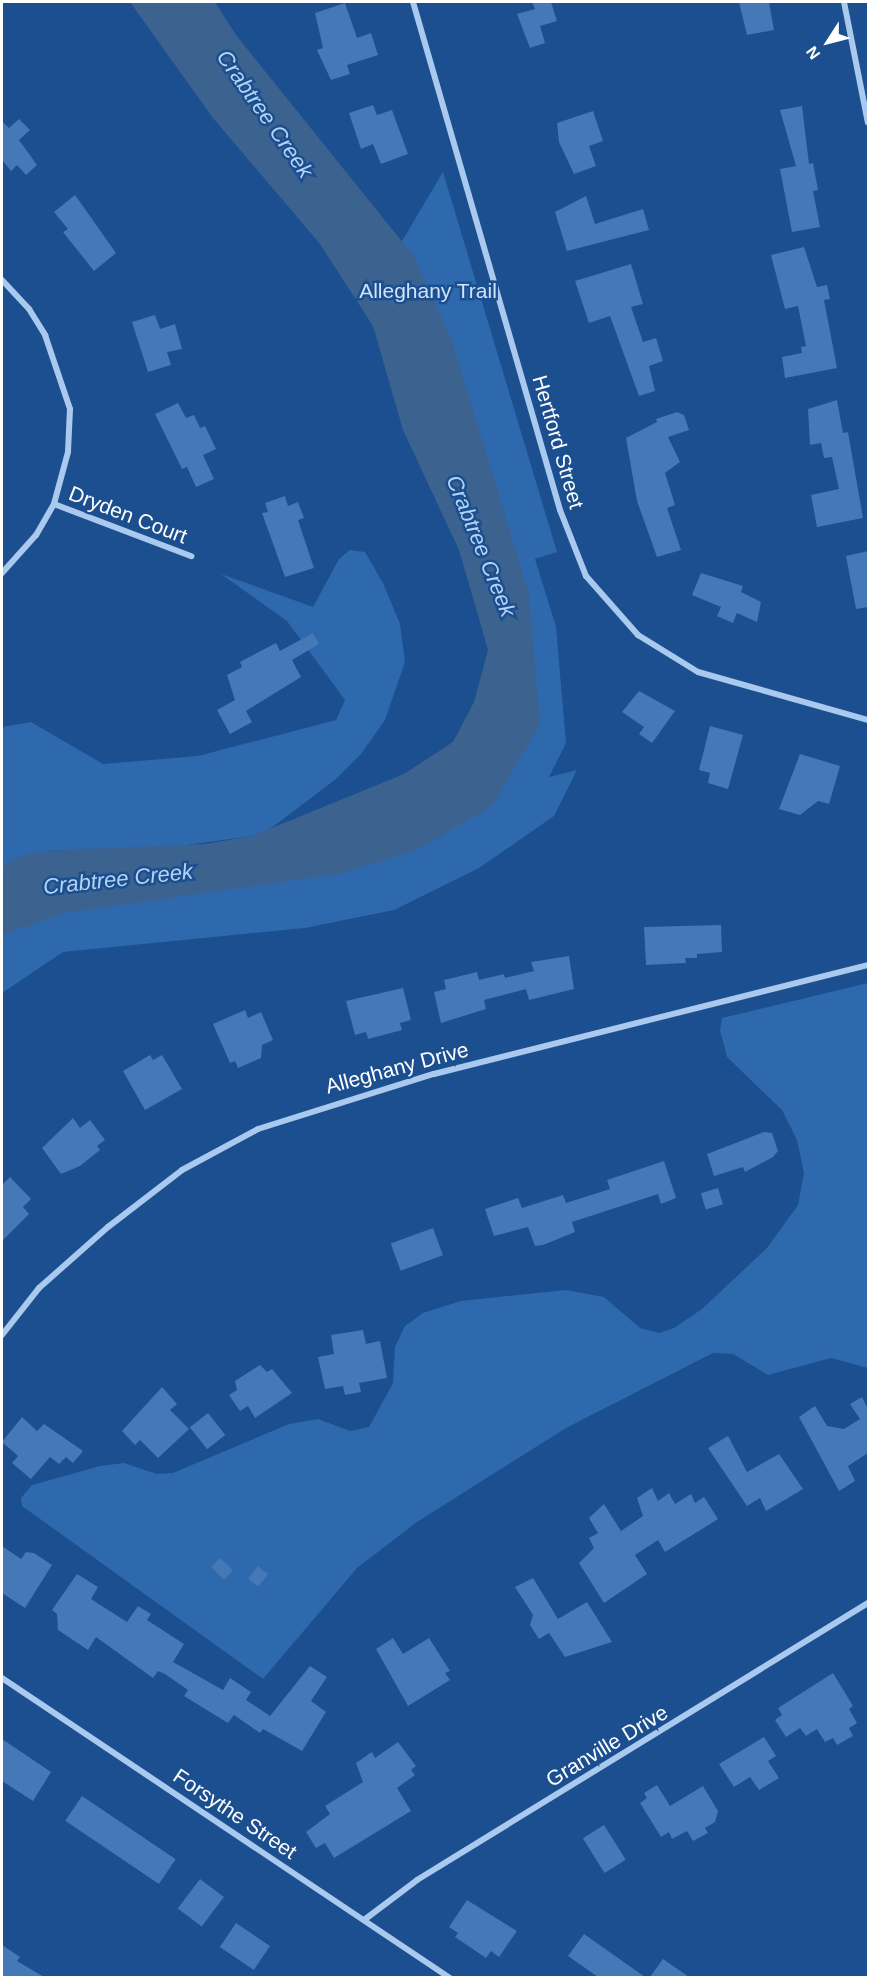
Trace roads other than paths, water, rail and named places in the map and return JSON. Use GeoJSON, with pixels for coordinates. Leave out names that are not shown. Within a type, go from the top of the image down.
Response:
{"type":"FeatureCollection","features":[{"type":"Feature","properties":{"kind":"street","name":"Hertford Street"},"geometry":{"type":"LineString","coordinates":[[413,2],[560,510],[586,576],[638,635],[698,672],[868,720]]}},
{"type":"Feature","properties":{"kind":"street"},"geometry":{"type":"LineString","coordinates":[[844,2],[868,123]]}},
{"type":"Feature","properties":{"kind":"street"},"geometry":{"type":"LineString","coordinates":[[2,280],[29,309],[45,335],[70,409],[68,452],[54,504],[36,535],[2,573]]}},
{"type":"Feature","properties":{"kind":"street","name":"Dryden Court"},"geometry":{"type":"LineString","coordinates":[[54,504],[191,556]]}},
{"type":"Feature","properties":{"kind":"street","name":"Alleghany Drive"},"geometry":{"type":"LineString","coordinates":[[2,1335],[39,1288],[108,1227],[182,1170],[258,1129],[434,1074],[868,965]]}},
{"type":"Feature","properties":{"kind":"street","name":"Granville Drive"},"geometry":{"type":"LineString","coordinates":[[364,1920],[417,1880],[868,1603]]}},
{"type":"Feature","properties":{"kind":"street","name":"Forsythe Street"},"geometry":{"type":"LineString","coordinates":[[2,1678],[450,1977]]}},
{"type":"Feature","properties":{"kind":"water","name":"Crabtree Creek"},"geometry":{"type":"Polygon","coordinates":[[[130,2],[215,2],[236,35],[412,254],[451,337],[529,594],[540,724],[492,806],[415,851],[339,874],[65,913],[2,935],[2,867],[20,857],[45,851],[205,844],[252,836],[404,774],[453,742],[474,702],[488,650],[459,550],[403,430],[373,326],[320,244],[213,118],[130,2]]]}},
{"type":"Feature","properties":{"kind":"park label","name":"Alleghany Trail"},"geometry":{"type":"Point","coordinates":[428,291]}}]}
